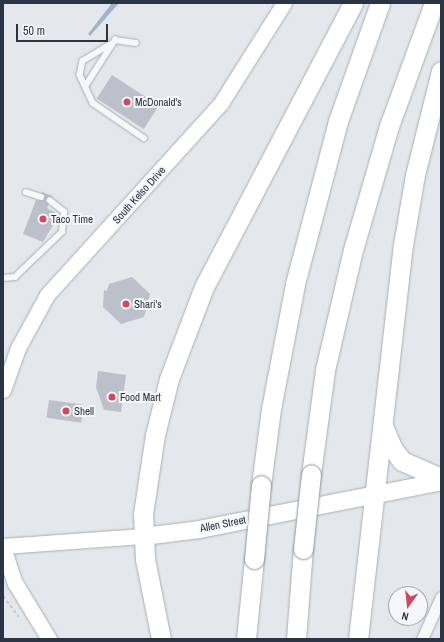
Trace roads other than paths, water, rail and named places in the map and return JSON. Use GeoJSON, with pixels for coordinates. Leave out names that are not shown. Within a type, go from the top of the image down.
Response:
{"type":"FeatureCollection","features":[{"type":"Feature","properties":{"kind":"highway"},"geometry":{"type":"LineString","coordinates":[[160,639],[143,536],[155,435],[188,325],[214,267],[300,109],[353,3]]}},
{"type":"Feature","properties":{"kind":"highway"},"geometry":{"type":"LineString","coordinates":[[246,639],[261,485],[271,409],[295,284],[338,122],[380,3]]}},
{"type":"Feature","properties":{"kind":"highway"},"geometry":{"type":"LineString","coordinates":[[296,639],[302,549],[325,370],[353,250],[389,126],[434,3]]}},
{"type":"Feature","properties":{"kind":"highway"},"geometry":{"type":"LineString","coordinates":[[358,639],[376,495],[382,424],[408,210],[441,71]]}},
{"type":"Feature","properties":{"kind":"highway"},"geometry":{"type":"LineString","coordinates":[[382,424],[393,450],[402,461],[441,478]]}},
{"type":"Feature","properties":{"kind":"main road","name":"South Kelso Drive"},"geometry":{"type":"LineString","coordinates":[[3,390],[18,348],[48,295],[221,103],[284,3]]}},
{"type":"Feature","properties":{"kind":"main road","name":"Allen Street"},"geometry":{"type":"LineString","coordinates":[[3,547],[143,536],[199,529],[441,481]]}},
{"type":"Feature","properties":{"kind":"main road"},"geometry":{"type":"LineString","coordinates":[[3,547],[15,583],[49,639]]}},
{"type":"Feature","properties":{"kind":"street"},"geometry":{"type":"LineString","coordinates":[[422,639],[441,597]]}},
{"type":"Feature","properties":{"kind":"lane"},"geometry":{"type":"LineString","coordinates":[[86,84],[110,45],[115,40],[136,43]]}},
{"type":"Feature","properties":{"kind":"lane"},"geometry":{"type":"LineString","coordinates":[[110,45],[83,61],[80,70],[94,103],[144,138]]}},
{"type":"Feature","properties":{"kind":"lane"},"geometry":{"type":"LineString","coordinates":[[26,192],[40,197]]}},
{"type":"Feature","properties":{"kind":"lane"},"geometry":{"type":"LineString","coordinates":[[3,278],[15,277],[62,232],[64,212],[50,201]]}},
{"type":"Feature","properties":{"kind":"water"},"geometry":{"type":"Polygon","coordinates":[[[112,3],[119,3],[90,36],[88,34],[112,3]]]}},
{"type":"Feature","properties":{"kind":"place","name":"McDonald's"},"geometry":{"type":"Point","coordinates":[127,102]}},
{"type":"Feature","properties":{"kind":"place","name":"Taco Time"},"geometry":{"type":"Point","coordinates":[43,219]}},
{"type":"Feature","properties":{"kind":"place","name":"Shari's"},"geometry":{"type":"Point","coordinates":[126,304]}},
{"type":"Feature","properties":{"kind":"place","name":"Food Mart"},"geometry":{"type":"Point","coordinates":[112,397]}},
{"type":"Feature","properties":{"kind":"place","name":"Shell"},"geometry":{"type":"Point","coordinates":[66,411]}}]}
